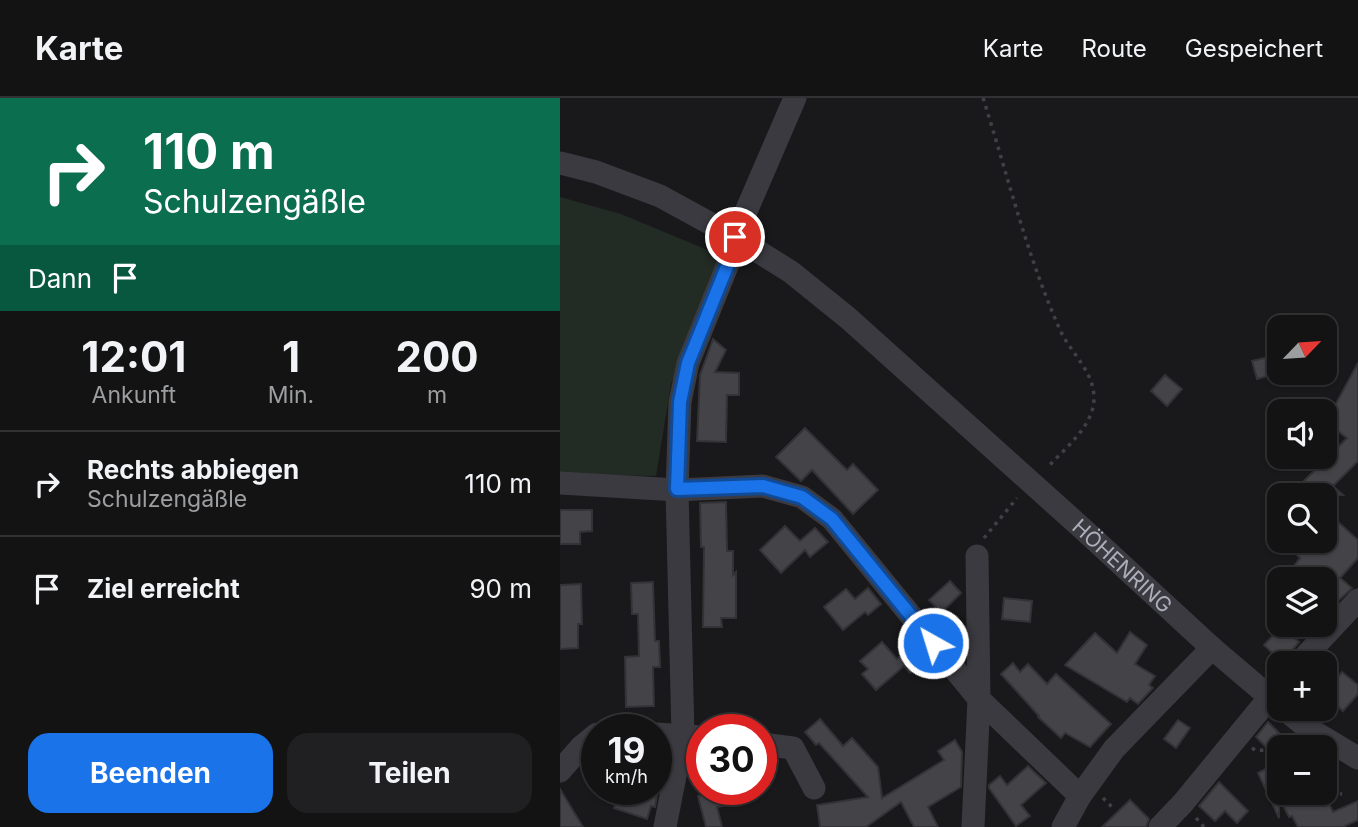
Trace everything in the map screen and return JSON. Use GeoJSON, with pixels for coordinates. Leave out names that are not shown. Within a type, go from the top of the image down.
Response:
{"type":"FeatureCollection","features":[{"type":"Feature","properties":{"kind":"street"},"geometry":{"type":"LineString","coordinates":[[691,714],[677,489],[680,402],[688,363],[732,254],[735,237],[795,98]]}},
{"type":"Feature","properties":{"kind":"street","name":"HÖHENRING"},"geometry":{"type":"LineString","coordinates":[[560,163],[596,172],[660,197],[735,237],[791,272],[848,318],[1212,648],[1267,690]]}},
{"type":"Feature","properties":{"kind":"street"},"geometry":{"type":"LineString","coordinates":[[560,484],[677,489],[763,486],[802,497],[832,519],[979,699],[1080,796]]}},
{"type":"Feature","properties":{"kind":"street"},"geometry":{"type":"LineString","coordinates":[[973,827],[979,699],[977,556]]}},
{"type":"Feature","properties":{"kind":"street"},"geometry":{"type":"LineString","coordinates":[[1310,651],[1358,600]]}},
{"type":"Feature","properties":{"kind":"street"},"geometry":{"type":"LineString","coordinates":[[1063,827],[1080,796],[1114,749],[1212,648]]}},
{"type":"Feature","properties":{"kind":"street"},"geometry":{"type":"LineString","coordinates":[[1160,827],[1267,711]]}},
{"type":"Feature","properties":{"kind":"street","name":"HÖHENRING"},"geometry":{"type":"LineString","coordinates":[[1301,721],[1309,729],[1358,758]]}},
{"type":"Feature","properties":{"kind":"street"},"geometry":{"type":"LineString","coordinates":[[777,746],[793,748],[814,788]]}},
{"type":"Feature","properties":{"kind":"street"},"geometry":{"type":"LineString","coordinates":[[560,771],[581,747]]}},
{"type":"Feature","properties":{"kind":"street"},"geometry":{"type":"LineString","coordinates":[[665,827],[686,756]]}},
{"type":"Feature","properties":{"kind":"path"},"geometry":{"type":"LineString","coordinates":[[977,556],[984,539],[1016,499],[1083,429],[1093,411],[1094,397],[1092,383],[1062,334],[1028,247],[983,98]]}},
{"type":"Feature","properties":{"kind":"path"},"geometry":{"type":"LineString","coordinates":[[1337,793],[1342,794]]}},
{"type":"Feature","properties":{"kind":"shaded area"},"geometry":{"type":"Polygon","coordinates":[[[560,197],[621,214],[722,256],[671,384],[656,476],[560,475],[560,197]]]}},
{"type":"Feature","properties":{"kind":"building"},"geometry":{"type":"Polygon","coordinates":[[[713,339],[726,350],[715,372],[739,373],[739,395],[727,395],[726,442],[697,441],[700,375],[713,339]]]}},
{"type":"Feature","properties":{"kind":"building"},"geometry":{"type":"Polygon","coordinates":[[[1267,357],[1267,376],[1257,379],[1252,361],[1267,357]]]}},
{"type":"Feature","properties":{"kind":"building"},"geometry":{"type":"Polygon","coordinates":[[[1358,363],[1358,461],[1336,483],[1302,483],[1316,469],[1337,469],[1337,448],[1347,438],[1337,430],[1337,402],[1358,363]]]}},
{"type":"Feature","properties":{"kind":"building"},"geometry":{"type":"Polygon","coordinates":[[[1165,375],[1182,389],[1167,406],[1151,391],[1165,375]]]}},
{"type":"Feature","properties":{"kind":"building"},"geometry":{"type":"Polygon","coordinates":[[[805,428],[847,470],[853,464],[878,490],[853,514],[812,470],[801,481],[776,457],[805,428]]]}},
{"type":"Feature","properties":{"kind":"building"},"geometry":{"type":"Polygon","coordinates":[[[726,502],[727,551],[733,551],[733,575],[736,572],[736,618],[721,618],[722,627],[703,627],[704,547],[701,547],[700,503],[726,502]]]}},
{"type":"Feature","properties":{"kind":"building"},"geometry":{"type":"Polygon","coordinates":[[[560,510],[592,510],[592,531],[580,532],[580,544],[560,544],[560,510]]]}},
{"type":"Feature","properties":{"kind":"building"},"geometry":{"type":"Polygon","coordinates":[[[1337,521],[1358,540],[1358,558],[1340,578],[1352,588],[1339,600],[1337,567],[1293,567],[1300,558],[1295,553],[1337,553],[1337,521]]]}},
{"type":"Feature","properties":{"kind":"building"},"geometry":{"type":"Polygon","coordinates":[[[785,526],[800,541],[815,528],[828,542],[810,557],[805,550],[781,573],[760,550],[785,526]]]}},
{"type":"Feature","properties":{"kind":"building"},"geometry":{"type":"Polygon","coordinates":[[[950,581],[961,593],[941,613],[929,600],[950,581]]]}},
{"type":"Feature","properties":{"kind":"building"},"geometry":{"type":"Polygon","coordinates":[[[653,582],[655,641],[659,641],[660,667],[653,667],[654,706],[626,707],[625,657],[639,656],[638,614],[632,614],[631,583],[653,582]]]}},
{"type":"Feature","properties":{"kind":"building"},"geometry":{"type":"Polygon","coordinates":[[[581,584],[582,624],[578,624],[578,648],[560,649],[560,585],[581,584]]]}},
{"type":"Feature","properties":{"kind":"building"},"geometry":{"type":"Polygon","coordinates":[[[868,588],[881,604],[868,615],[865,612],[843,630],[824,607],[846,589],[855,599],[868,588]]]}},
{"type":"Feature","properties":{"kind":"building"},"geometry":{"type":"Polygon","coordinates":[[[1004,598],[1032,601],[1030,622],[1002,619],[1004,598]]]}},
{"type":"Feature","properties":{"kind":"building"},"geometry":{"type":"Polygon","coordinates":[[[1130,632],[1147,645],[1135,664],[1155,676],[1149,685],[1153,688],[1138,704],[1130,698],[1127,702],[1065,665],[1095,633],[1117,653],[1130,632]]]}},
{"type":"Feature","properties":{"kind":"building"},"geometry":{"type":"Polygon","coordinates":[[[1272,637],[1294,637],[1299,642],[1291,651],[1270,651],[1264,645],[1272,637]]]}},
{"type":"Feature","properties":{"kind":"building"},"geometry":{"type":"Polygon","coordinates":[[[882,642],[897,659],[914,643],[927,658],[910,673],[904,666],[876,690],[862,674],[868,669],[860,661],[882,642]]]}},
{"type":"Feature","properties":{"kind":"building"},"geometry":{"type":"Polygon","coordinates":[[[1013,663],[1020,672],[1028,664],[1047,684],[1056,674],[1111,724],[1090,747],[1065,733],[1061,738],[1038,717],[1001,674],[1013,663]]]}},
{"type":"Feature","properties":{"kind":"building"},"geometry":{"type":"Polygon","coordinates":[[[1342,672],[1358,685],[1358,694],[1343,711],[1337,706],[1337,678],[1342,672]]]}},
{"type":"Feature","properties":{"kind":"building"},"geometry":{"type":"Polygon","coordinates":[[[820,719],[843,746],[852,738],[878,767],[882,798],[944,760],[938,751],[955,740],[962,752],[961,787],[928,807],[938,827],[914,827],[901,802],[866,827],[820,827],[817,805],[868,797],[819,743],[816,745],[805,732],[820,719]]]}},
{"type":"Feature","properties":{"kind":"building"},"geometry":{"type":"Polygon","coordinates":[[[1178,720],[1190,728],[1176,748],[1164,739],[1178,720]]]}},
{"type":"Feature","properties":{"kind":"building"},"geometry":{"type":"Polygon","coordinates":[[[1268,722],[1279,733],[1267,735],[1267,748],[1256,737],[1268,722]]]}},
{"type":"Feature","properties":{"kind":"building"},"geometry":{"type":"Polygon","coordinates":[[[1028,766],[1046,783],[1021,805],[1030,816],[1016,826],[989,785],[1000,776],[1007,785],[1028,766]]]}},
{"type":"Feature","properties":{"kind":"building"},"geometry":{"type":"Polygon","coordinates":[[[1267,768],[1267,792],[1258,773],[1267,768]]]}},
{"type":"Feature","properties":{"kind":"building"},"geometry":{"type":"Polygon","coordinates":[[[1219,782],[1248,811],[1237,823],[1225,811],[1215,821],[1199,806],[1219,782]]]}},
{"type":"Feature","properties":{"kind":"building"},"geometry":{"type":"Polygon","coordinates":[[[560,789],[583,827],[560,827],[560,789]]]}},
{"type":"Feature","properties":{"kind":"building"},"geometry":{"type":"Polygon","coordinates":[[[1130,800],[1149,819],[1146,827],[1102,827],[1130,800]]]}},
{"type":"Feature","properties":{"kind":"building"},"geometry":{"type":"Polygon","coordinates":[[[1358,801],[1358,820],[1343,827],[1298,827],[1292,816],[1289,817],[1283,805],[1330,805],[1333,812],[1358,801]]]}},
{"type":"Feature","properties":{"kind":"building"},"geometry":{"type":"Polygon","coordinates":[[[615,805],[655,805],[651,806],[647,819],[614,808],[615,805]]]}},
{"type":"Feature","properties":{"kind":"building"},"geometry":{"type":"Polygon","coordinates":[[[700,805],[728,805],[717,807],[722,827],[706,827],[700,805]]]}},
{"type":"Feature","properties":{"kind":"building"},"geometry":{"type":"Polygon","coordinates":[[[1273,805],[1279,805],[1279,818],[1273,805]]]}},
{"type":"Feature","properties":{"kind":"route"},"geometry":{"type":"LineString","coordinates":[[735,237],[732,254],[688,363],[680,402],[677,489],[763,486],[802,497],[832,519],[933,643]]}}]}
